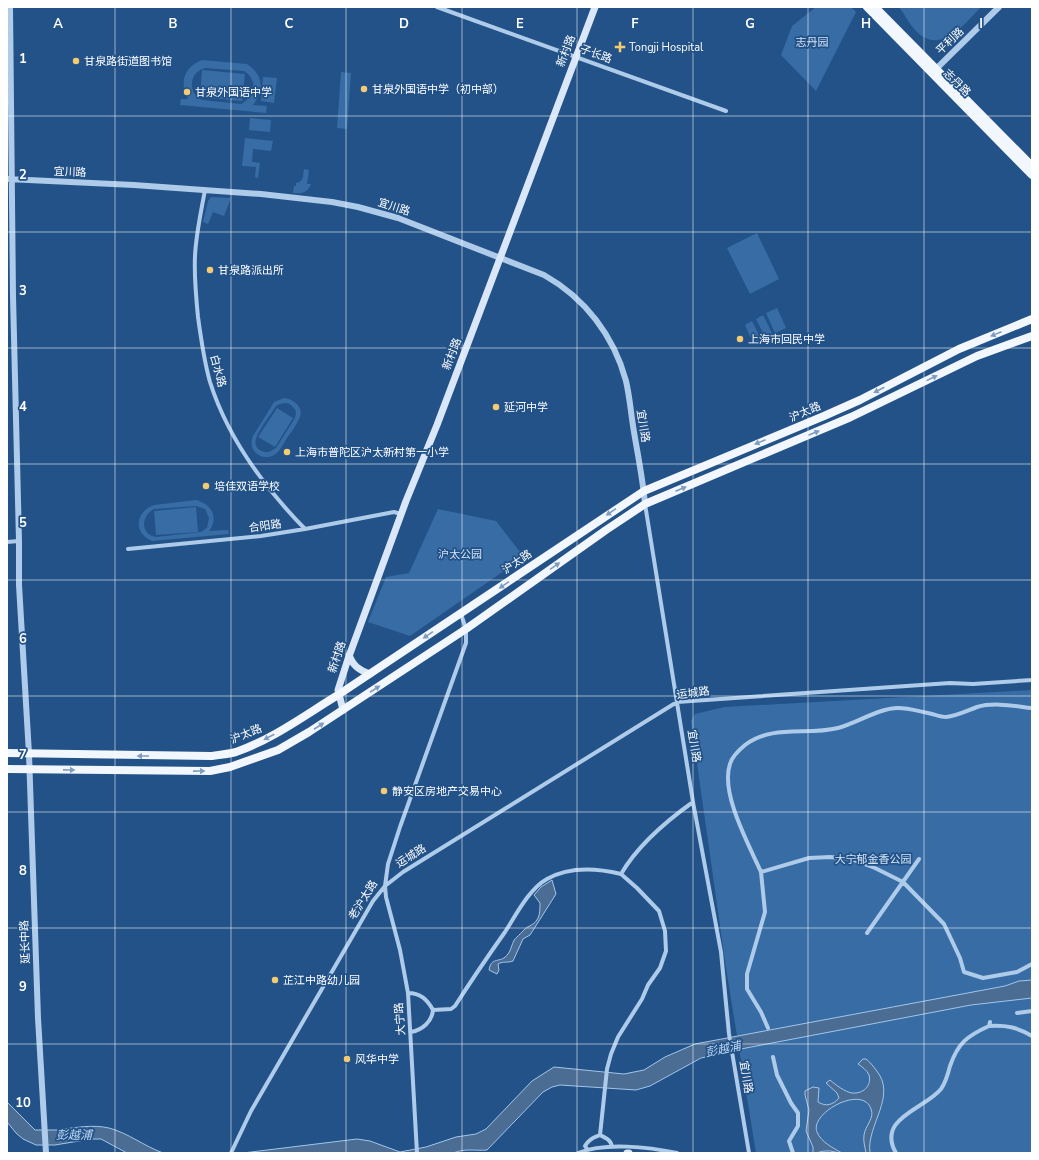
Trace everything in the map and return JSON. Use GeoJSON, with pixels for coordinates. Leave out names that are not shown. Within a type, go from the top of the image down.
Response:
{"type":"FeatureCollection","features":[{"type":"Feature","properties":{"kind":"main road","name":"新村路"},"geometry":{"type":"LineString","coordinates":[[338,695],[339,685],[349,655],[595,7]]}},
{"type":"Feature","properties":{"kind":"main road","name":"志丹路"},"geometry":{"type":"LineString","coordinates":[[867,7],[1032,166]]}},
{"type":"Feature","properties":{"kind":"main road","name":"志丹路"},"geometry":{"type":"LineString","coordinates":[[875,7],[1032,175]]}},
{"type":"Feature","properties":{"kind":"main road","name":"沪太路"},"geometry":{"type":"LineString","coordinates":[[7,754],[212,756],[235,752],[262,741],[287,728],[338,695],[644,491],[824,416],[860,400],[959,349],[1032,319]]}},
{"type":"Feature","properties":{"kind":"main road","name":"沪太路"},"geometry":{"type":"LineString","coordinates":[[7,769],[210,771],[230,767],[278,750],[343,710],[466,630],[645,504],[852,417],[978,356],[1032,336]]}},
{"type":"Feature","properties":{"kind":"main road"},"geometry":{"type":"LineString","coordinates":[[349,655],[352,663],[360,670],[370,674]]}},
{"type":"Feature","properties":{"kind":"main road"},"geometry":{"type":"LineString","coordinates":[[338,695],[343,710]]}},
{"type":"Feature","properties":{"kind":"street","name":"延长中路"},"geometry":{"type":"LineString","coordinates":[[10,7],[9,179],[19,585],[30,770],[38,1025],[46,1150]]}},
{"type":"Feature","properties":{"kind":"street","name":"子长路"},"geometry":{"type":"LineString","coordinates":[[437,7],[726,111]]}},
{"type":"Feature","properties":{"kind":"street","name":"平利路"},"geometry":{"type":"LineString","coordinates":[[934,71],[999,7]]}},
{"type":"Feature","properties":{"kind":"street","name":"宜川路"},"geometry":{"type":"LineString","coordinates":[[9,179],[205,190],[314,199],[358,207],[398,218],[500,257],[544,276],[561,286],[586,307],[604,330],[619,360],[626,382],[692,802],[721,952],[729,1034],[749,1153]]}},
{"type":"Feature","properties":{"kind":"street","name":"白水路"},"geometry":{"type":"LineString","coordinates":[[205,190],[196,244],[195,275],[200,332],[210,382],[225,418],[242,452],[286,510],[305,529]]}},
{"type":"Feature","properties":{"kind":"street","name":"合阳路"},"geometry":{"type":"LineString","coordinates":[[128,549],[231,539],[305,529],[394,512],[402,514]]}},
{"type":"Feature","properties":{"kind":"street"},"geometry":{"type":"LineString","coordinates":[[7,542],[19,541]]}},
{"type":"Feature","properties":{"kind":"street","name":"老沪太路"},"geometry":{"type":"LineString","coordinates":[[231,1153],[251,1111],[292,1039],[373,901],[385,886],[392,850],[466,644],[466,630],[461,614]]}},
{"type":"Feature","properties":{"kind":"street","name":"运城路"},"geometry":{"type":"LineString","coordinates":[[385,886],[403,872],[677,702],[950,683],[973,684],[1032,680]]}},
{"type":"Feature","properties":{"kind":"street"},"geometry":{"type":"LineString","coordinates":[[768,1028],[761,1012],[747,989],[747,974],[765,912],[761,872],[742,830],[729,792],[728,782],[730,764],[737,751],[749,742],[763,735],[774,732],[822,732],[840,728],[888,709],[898,708],[914,710],[944,717],[961,714],[978,707],[993,705],[1031,708]]}},
{"type":"Feature","properties":{"kind":"street"},"geometry":{"type":"LineString","coordinates":[[621,874],[656,831],[670,818],[692,802]]}},
{"type":"Feature","properties":{"kind":"street"},"geometry":{"type":"LineString","coordinates":[[761,872],[809,858],[830,857],[851,859],[875,868],[903,882],[944,924],[960,958],[964,972],[983,978],[1017,972],[1032,964]]}},
{"type":"Feature","properties":{"kind":"street"},"geometry":{"type":"LineString","coordinates":[[867,933],[919,859]]}},
{"type":"Feature","properties":{"kind":"street"},"geometry":{"type":"LineString","coordinates":[[433,1010],[451,1009],[456,1006],[526,900],[546,880],[567,872],[584,869],[598,869],[621,874],[638,888],[659,911],[665,932],[666,951],[660,968],[648,985],[642,999],[618,1037],[607,1069],[600,1135]]}},
{"type":"Feature","properties":{"kind":"street","name":"大宁路"},"geometry":{"type":"LineString","coordinates":[[385,886],[386,897],[400,950],[408,993],[417,1153]]}},
{"type":"Feature","properties":{"kind":"street"},"geometry":{"type":"LineString","coordinates":[[408,993],[419,994],[433,1010],[433,1016],[422,1029],[411,1032]]}},
{"type":"Feature","properties":{"kind":"street"},"geometry":{"type":"LineString","coordinates":[[1017,1013],[1032,1011]]}},
{"type":"Feature","properties":{"kind":"street"},"geometry":{"type":"LineString","coordinates":[[896,1153],[891,1146],[891,1132],[898,1121],[912,1109],[940,1090],[947,1078],[957,1051],[966,1038],[989,1024],[1021,1030],[1032,1036]]}},
{"type":"Feature","properties":{"kind":"street"},"geometry":{"type":"LineString","coordinates":[[773,1057],[777,1075],[790,1103],[798,1113],[798,1126],[789,1141],[793,1153]]}},
{"type":"Feature","properties":{"kind":"street"},"geometry":{"type":"LineString","coordinates":[[587,1149],[585,1146],[588,1142],[592,1138],[600,1135],[609,1140],[612,1147]]}},
{"type":"Feature","properties":{"kind":"street"},"geometry":{"type":"LineString","coordinates":[[578,1153],[587,1149],[612,1147],[650,1148],[677,1153]]}},
{"type":"Feature","properties":{"kind":"green space","name":"志丹园"},"geometry":{"type":"Polygon","coordinates":[[[816,7],[851,7],[856,12],[816,91],[781,55],[792,26],[816,7]]]}},
{"type":"Feature","properties":{"kind":"green space"},"geometry":{"type":"Polygon","coordinates":[[[899,7],[981,7],[967,22],[951,35],[942,39],[933,40],[924,37],[915,30],[899,7]]]}},
{"type":"Feature","properties":{"kind":"green space"},"geometry":{"type":"Polygon","coordinates":[[[202,60],[247,64],[253,68],[259,78],[260,88],[257,99],[253,105],[267,106],[266,113],[180,105],[181,99],[188,99],[184,87],[185,76],[187,71],[202,60]],[[206,68],[196,73],[193,78],[192,88],[197,97],[202,100],[241,104],[252,93],[253,88],[252,79],[244,71],[206,68]]]}},
{"type":"Feature","properties":{"kind":"green space"},"geometry":{"type":"Polygon","coordinates":[[[202,70],[245,74],[242,101],[200,97],[202,70]]]}},
{"type":"Feature","properties":{"kind":"green space"},"geometry":{"type":"Polygon","coordinates":[[[341,72],[351,73],[347,129],[337,128],[341,72]]]}},
{"type":"Feature","properties":{"kind":"green space"},"geometry":{"type":"Polygon","coordinates":[[[263,77],[277,78],[274,103],[261,101],[263,77]]]}},
{"type":"Feature","properties":{"kind":"green space"},"geometry":{"type":"Polygon","coordinates":[[[250,118],[271,120],[270,132],[249,130],[250,118]]]}},
{"type":"Feature","properties":{"kind":"green space"},"geometry":{"type":"Polygon","coordinates":[[[245,138],[273,141],[271,151],[253,149],[252,162],[260,163],[258,178],[255,177],[256,167],[242,166],[245,138]]]}},
{"type":"Feature","properties":{"kind":"green space"},"geometry":{"type":"Polygon","coordinates":[[[304,169],[309,170],[307,184],[311,184],[304,192],[293,193],[296,183],[302,180],[304,169]]]}},
{"type":"Feature","properties":{"kind":"green space"},"geometry":{"type":"Polygon","coordinates":[[[211,197],[231,198],[224,216],[213,212],[208,224],[203,222],[208,201],[211,197]]]}},
{"type":"Feature","properties":{"kind":"green space"},"geometry":{"type":"Polygon","coordinates":[[[757,233],[779,279],[750,294],[727,248],[757,233]]]}},
{"type":"Feature","properties":{"kind":"green space"},"geometry":{"type":"Polygon","coordinates":[[[777,308],[786,328],[775,333],[766,313],[777,308]]]}},
{"type":"Feature","properties":{"kind":"green space"},"geometry":{"type":"Polygon","coordinates":[[[763,315],[772,333],[765,337],[756,319],[763,315]]]}},
{"type":"Feature","properties":{"kind":"green space"},"geometry":{"type":"Polygon","coordinates":[[[752,321],[761,339],[753,343],[745,325],[752,321]]]}},
{"type":"Feature","properties":{"kind":"green space"},"geometry":{"type":"Polygon","coordinates":[[[284,398],[291,400],[298,405],[301,411],[296,424],[278,452],[269,457],[263,457],[254,451],[252,440],[274,402],[284,398]],[[286,403],[276,406],[257,436],[255,442],[259,449],[264,452],[269,452],[276,448],[295,418],[295,409],[290,404],[286,403]]]}},
{"type":"Feature","properties":{"kind":"green space"},"geometry":{"type":"Polygon","coordinates":[[[277,408],[293,418],[275,447],[258,437],[277,408]]]}},
{"type":"Feature","properties":{"kind":"green space"},"geometry":{"type":"Polygon","coordinates":[[[196,500],[202,502],[210,508],[214,517],[209,531],[228,530],[229,534],[152,541],[142,533],[139,528],[139,523],[143,512],[154,505],[196,500]],[[196,506],[154,509],[145,520],[145,529],[151,535],[156,537],[201,532],[207,528],[209,518],[205,509],[196,506]]]}},
{"type":"Feature","properties":{"kind":"green space"},"geometry":{"type":"Polygon","coordinates":[[[196,507],[198,532],[156,535],[154,511],[196,507]]]}},
{"type":"Feature","properties":{"kind":"green space","name":"沪太公园"},"geometry":{"type":"Polygon","coordinates":[[[438,509],[496,521],[524,557],[410,636],[368,622],[386,577],[409,573],[438,509]]]}},
{"type":"Feature","properties":{"kind":"green space","name":"大宁郁金香公园"},"geometry":{"type":"Polygon","coordinates":[[[1032,690],[1032,1153],[756,1153],[726,968],[691,721],[695,714],[724,707],[1032,690]]]}},
{"type":"Feature","properties":{"kind":"water"},"geometry":{"type":"Polygon","coordinates":[[[552,880],[556,894],[530,935],[523,939],[513,961],[498,964],[499,970],[497,974],[489,970],[493,962],[507,956],[515,939],[537,920],[540,913],[540,903],[534,895],[541,887],[552,880]]]}},
{"type":"Feature","properties":{"kind":"water","name":"彭越浦"},"geometry":{"type":"Polygon","coordinates":[[[1032,980],[1032,998],[971,1005],[701,1058],[650,1086],[636,1090],[560,1085],[552,1087],[543,1092],[487,1150],[466,1150],[453,1153],[243,1153],[357,1139],[370,1141],[400,1152],[426,1147],[456,1137],[476,1134],[486,1129],[532,1081],[554,1067],[624,1074],[644,1070],[665,1057],[695,1044],[1005,986],[1019,981],[1032,980]]]}},
{"type":"Feature","properties":{"kind":"water"},"geometry":{"type":"Polygon","coordinates":[[[863,1059],[866,1059],[876,1070],[882,1080],[884,1090],[880,1111],[872,1132],[870,1153],[866,1153],[864,1137],[872,1116],[872,1112],[866,1102],[858,1099],[848,1100],[828,1110],[821,1117],[817,1125],[817,1132],[821,1139],[842,1153],[828,1151],[813,1153],[813,1147],[806,1131],[809,1110],[805,1091],[813,1087],[819,1088],[818,1102],[827,1105],[832,1104],[839,1098],[837,1093],[826,1083],[830,1080],[841,1088],[852,1093],[863,1091],[868,1086],[870,1079],[867,1072],[858,1064],[863,1059]]]}},
{"type":"Feature","properties":{"kind":"water","name":"彭越浦"},"geometry":{"type":"Polygon","coordinates":[[[7,1102],[35,1130],[56,1130],[90,1126],[109,1128],[123,1133],[163,1153],[127,1153],[101,1139],[91,1139],[55,1145],[36,1145],[23,1139],[7,1122],[7,1102]]]}},
{"type":"Feature","properties":{"kind":"place","name":"Tongji Hospital"},"geometry":{"type":"Point","coordinates":[620,47]}},
{"type":"Feature","properties":{"kind":"place","name":"甘泉路街道图书馆"},"geometry":{"type":"Point","coordinates":[76,61]}},
{"type":"Feature","properties":{"kind":"place","name":"甘泉外国语中学（初中部）"},"geometry":{"type":"Point","coordinates":[364,89]}},
{"type":"Feature","properties":{"kind":"place","name":"甘泉外国语中学"},"geometry":{"type":"Point","coordinates":[187,92]}},
{"type":"Feature","properties":{"kind":"place","name":"甘泉路派出所"},"geometry":{"type":"Point","coordinates":[210,270]}},
{"type":"Feature","properties":{"kind":"place","name":"上海市回民中学"},"geometry":{"type":"Point","coordinates":[740,339]}},
{"type":"Feature","properties":{"kind":"place","name":"延河中学"},"geometry":{"type":"Point","coordinates":[496,407]}},
{"type":"Feature","properties":{"kind":"place","name":"上海市普陀区沪太新村第一小学"},"geometry":{"type":"Point","coordinates":[287,452]}},
{"type":"Feature","properties":{"kind":"place","name":"培佳双语学校"},"geometry":{"type":"Point","coordinates":[206,486]}},
{"type":"Feature","properties":{"kind":"place","name":"静安区房地产交易中心"},"geometry":{"type":"Point","coordinates":[384,791]}},
{"type":"Feature","properties":{"kind":"place","name":"芷江中路幼儿园"},"geometry":{"type":"Point","coordinates":[275,980]}},
{"type":"Feature","properties":{"kind":"place","name":"风华中学"},"geometry":{"type":"Point","coordinates":[347,1059]}}]}
